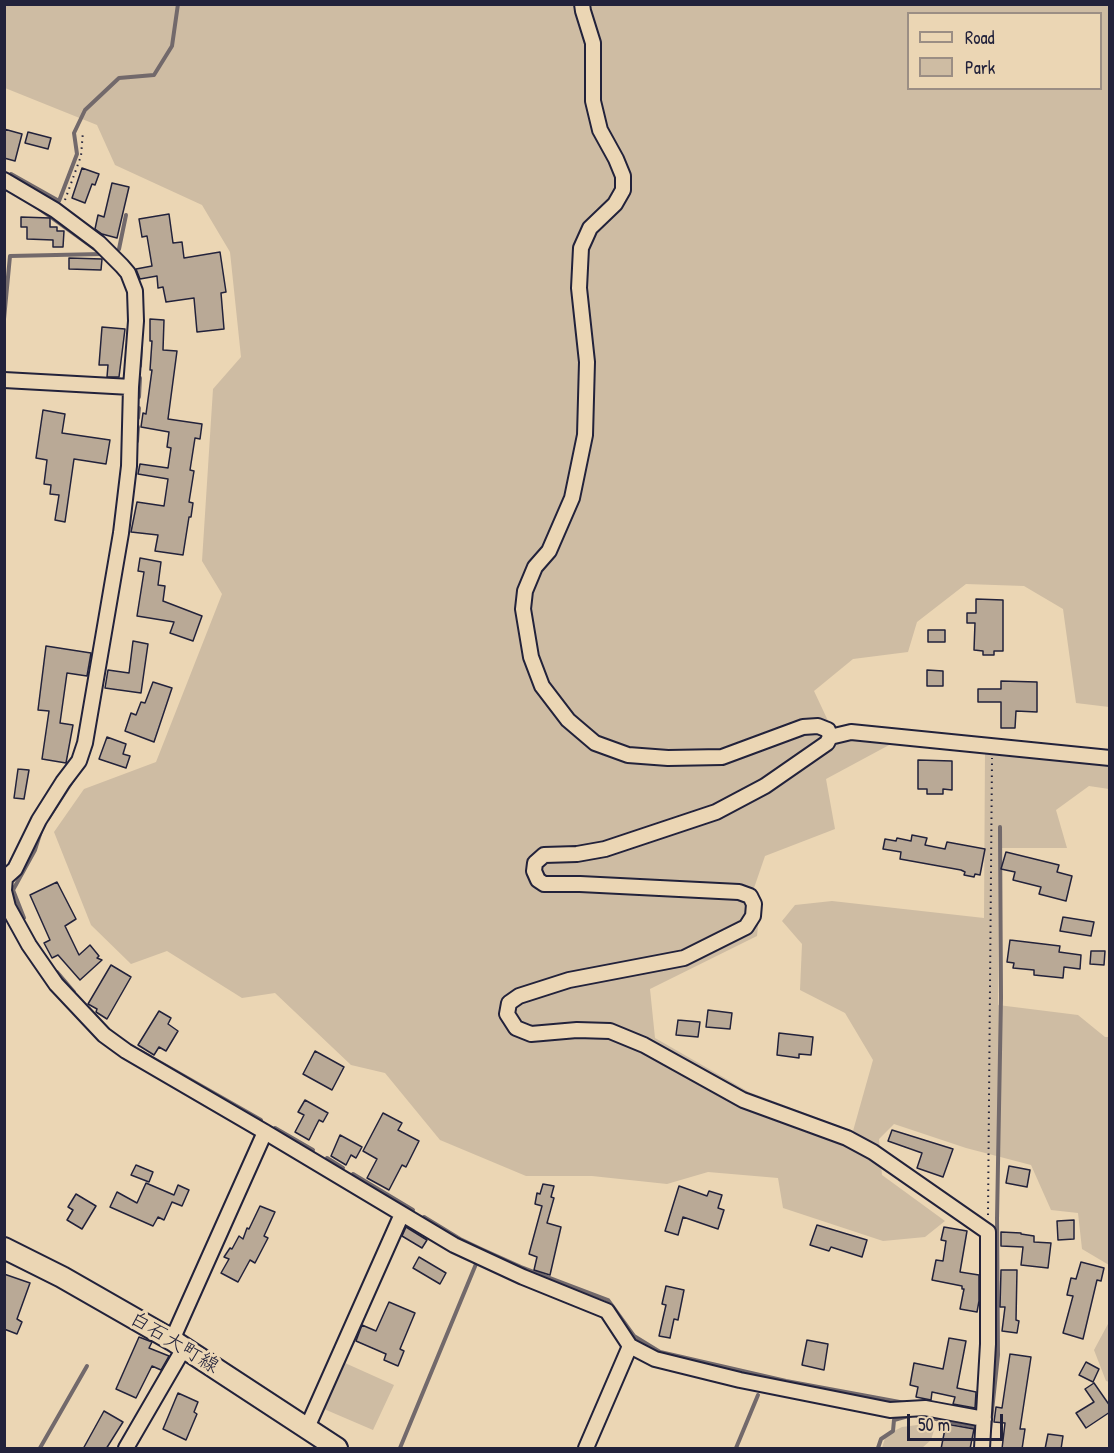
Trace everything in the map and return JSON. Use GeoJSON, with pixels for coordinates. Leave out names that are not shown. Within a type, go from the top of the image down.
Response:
{"type":"FeatureCollection","features":[{"type":"Feature","properties":{"kind":"main road","name":"白石大町線"},"geometry":{"type":"LineString","coordinates":[[4,1248],[62,1277],[178,1344],[337,1449]]}},
{"type":"Feature","properties":{"kind":"street"},"geometry":{"type":"LineString","coordinates":[[4,180],[55,210],[99,243],[128,273],[135,291],[136,321],[131,387],[129,466],[121,533],[85,743],[79,761],[39,820],[15,869],[5,878],[6,909],[56,984],[104,1035],[126,1052],[454,1245],[523,1277],[607,1311],[630,1346],[655,1359],[741,1380],[891,1410],[925,1408],[984,1431],[988,1344],[988,1232],[846,1138],[743,1100],[644,1045],[610,1031],[577,1030],[531,1034],[516,1028],[507,1014],[509,1003],[519,996],[569,980],[684,958],[746,927],[753,916],[754,904],[750,896],[739,892],[544,884],[538,880],[534,871],[535,863],[544,855],[577,854],[605,849],[716,812],[765,786],[827,743],[830,737],[828,730],[818,726],[803,727],[722,757],[668,758],[628,755],[595,743],[568,720],[542,686],[531,657],[523,609],[525,591],[535,567],[549,551],[572,498],[585,435],[587,362],[579,288],[581,249],[590,228],[615,204],[623,190],[622,176],[616,159],[600,130],[593,101],[593,43],[582,4]]}},
{"type":"Feature","properties":{"kind":"street"},"geometry":{"type":"LineString","coordinates":[[4,380],[131,387]]}},
{"type":"Feature","properties":{"kind":"street"},"geometry":{"type":"LineString","coordinates":[[830,737],[851,732],[1110,758]]}},
{"type":"Feature","properties":{"kind":"street"},"geometry":{"type":"LineString","coordinates":[[126,1449],[178,1344],[265,1132]]}},
{"type":"Feature","properties":{"kind":"street"},"geometry":{"type":"LineString","coordinates":[[306,1430],[402,1214]]}},
{"type":"Feature","properties":{"kind":"street"},"geometry":{"type":"LineString","coordinates":[[586,1449],[630,1346]]}},
{"type":"Feature","properties":{"kind":"path"},"geometry":{"type":"LineString","coordinates":[[55,210],[63,206],[81,156],[83,132]]}},
{"type":"Feature","properties":{"kind":"path"},"geometry":{"type":"LineString","coordinates":[[988,1232],[992,747]]}},
{"type":"Feature","properties":{"kind":"green space"},"geometry":{"type":"Polygon","coordinates":[[[5,5],[1109,5],[1109,707],[1076,703],[1063,609],[1024,586],[966,584],[917,622],[908,652],[853,659],[814,691],[830,725],[1109,751],[1109,789],[1089,786],[1056,810],[1067,848],[999,848],[998,1005],[1078,1015],[1105,1037],[1109,1037],[1109,1265],[1082,1249],[1078,1213],[1051,1210],[1031,1165],[966,1148],[894,1124],[879,1139],[882,1175],[945,1221],[925,1237],[883,1241],[783,1208],[778,1178],[708,1172],[667,1184],[592,1176],[526,1176],[440,1140],[385,1073],[351,1065],[275,993],[242,998],[167,951],[131,964],[91,925],[54,832],[84,789],[156,762],[222,594],[202,561],[213,389],[241,357],[230,252],[202,205],[115,165],[97,125],[5,88],[5,5]],[[891,744],[826,779],[835,829],[765,856],[754,888],[760,906],[757,936],[650,989],[655,1038],[749,1092],[853,1131],[873,1060],[845,1013],[800,990],[802,944],[782,921],[795,905],[832,901],[984,918],[985,752],[891,744]]]}},
{"type":"Feature","properties":{"kind":"green space"},"geometry":{"type":"Polygon","coordinates":[[[1109,1322],[1109,1382],[1106,1381],[1094,1350],[1109,1322]]]}},
{"type":"Feature","properties":{"kind":"green space"},"geometry":{"type":"Polygon","coordinates":[[[345,1363],[394,1385],[373,1430],[324,1409],[345,1363]]]}},
{"type":"Feature","properties":{"kind":"green space"},"geometry":{"type":"Polygon","coordinates":[[[925,1424],[934,1430],[931,1440],[922,1448],[882,1448],[886,1435],[902,1427],[925,1424]]]}},
{"type":"Feature","properties":{"kind":"building"},"geometry":{"type":"Polygon","coordinates":[[[4,129],[22,134],[15,161],[4,158],[4,129]]]}},
{"type":"Feature","properties":{"kind":"building"},"geometry":{"type":"Polygon","coordinates":[[[28,132],[51,138],[48,149],[25,143],[28,132]]]}},
{"type":"Feature","properties":{"kind":"building"},"geometry":{"type":"Polygon","coordinates":[[[82,168],[99,174],[95,185],[92,184],[85,203],[72,198],[82,168]]]}},
{"type":"Feature","properties":{"kind":"building"},"geometry":{"type":"Polygon","coordinates":[[[112,183],[129,187],[117,238],[102,234],[95,229],[98,215],[104,217],[112,183]]]}},
{"type":"Feature","properties":{"kind":"building"},"geometry":{"type":"Polygon","coordinates":[[[169,214],[173,243],[182,242],[184,258],[220,252],[226,292],[221,293],[224,329],[197,332],[194,298],[166,302],[163,287],[158,288],[157,276],[140,279],[136,269],[152,266],[147,236],[142,237],[139,219],[169,214]]]}},
{"type":"Feature","properties":{"kind":"building"},"geometry":{"type":"Polygon","coordinates":[[[21,217],[50,218],[50,227],[57,227],[57,231],[64,231],[63,247],[53,247],[53,240],[27,239],[27,227],[21,227],[21,217]]]}},
{"type":"Feature","properties":{"kind":"building"},"geometry":{"type":"Polygon","coordinates":[[[69,258],[102,259],[101,270],[69,269],[69,258]]]}},
{"type":"Feature","properties":{"kind":"building"},"geometry":{"type":"Polygon","coordinates":[[[150,319],[164,320],[163,350],[177,351],[168,419],[202,424],[200,439],[195,438],[190,470],[194,471],[189,502],[193,503],[183,555],[155,551],[158,535],[131,532],[137,502],[164,506],[168,479],[138,474],[140,464],[168,468],[171,448],[167,447],[169,432],[141,427],[143,413],[146,414],[152,370],[150,370],[152,341],[150,341],[150,319]]]}},
{"type":"Feature","properties":{"kind":"building"},"geometry":{"type":"Polygon","coordinates":[[[102,327],[125,329],[119,377],[107,377],[108,365],[99,365],[102,327]]]}},
{"type":"Feature","properties":{"kind":"building"},"geometry":{"type":"Polygon","coordinates":[[[43,410],[65,414],[62,433],[110,440],[106,464],[74,459],[65,522],[55,520],[59,495],[50,494],[51,485],[44,484],[47,460],[36,458],[43,410]]]}},
{"type":"Feature","properties":{"kind":"building"},"geometry":{"type":"Polygon","coordinates":[[[140,558],[161,562],[158,585],[165,586],[163,601],[202,616],[193,641],[170,633],[174,622],[137,616],[144,572],[138,571],[140,558]]]}},
{"type":"Feature","properties":{"kind":"building"},"geometry":{"type":"Polygon","coordinates":[[[976,599],[1003,600],[1003,651],[994,651],[994,655],[983,655],[983,651],[974,650],[975,623],[967,623],[967,613],[976,613],[976,599]]]}},
{"type":"Feature","properties":{"kind":"building"},"geometry":{"type":"Polygon","coordinates":[[[928,630],[945,630],[945,642],[928,642],[928,630]]]}},
{"type":"Feature","properties":{"kind":"building"},"geometry":{"type":"Polygon","coordinates":[[[133,641],[148,644],[141,693],[105,688],[108,670],[129,673],[133,641]]]}},
{"type":"Feature","properties":{"kind":"building"},"geometry":{"type":"Polygon","coordinates":[[[46,646],[91,653],[87,676],[67,673],[60,723],[73,725],[66,763],[42,759],[49,711],[38,710],[46,646]]]}},
{"type":"Feature","properties":{"kind":"building"},"geometry":{"type":"Polygon","coordinates":[[[927,670],[943,671],[943,686],[927,686],[927,670]]]}},
{"type":"Feature","properties":{"kind":"building"},"geometry":{"type":"Polygon","coordinates":[[[1001,681],[1037,682],[1037,712],[1016,711],[1015,728],[1001,728],[1001,702],[978,702],[978,689],[1001,689],[1001,681]]]}},
{"type":"Feature","properties":{"kind":"building"},"geometry":{"type":"Polygon","coordinates":[[[153,682],[172,688],[154,742],[125,731],[131,713],[136,715],[141,702],[145,703],[153,682]]]}},
{"type":"Feature","properties":{"kind":"building"},"geometry":{"type":"Polygon","coordinates":[[[107,737],[126,744],[123,754],[130,756],[126,768],[99,759],[107,737]]]}},
{"type":"Feature","properties":{"kind":"building"},"geometry":{"type":"Polygon","coordinates":[[[918,760],[952,761],[952,790],[943,789],[943,794],[927,794],[927,789],[918,789],[918,760]]]}},
{"type":"Feature","properties":{"kind":"building"},"geometry":{"type":"Polygon","coordinates":[[[18,769],[29,770],[24,799],[14,798],[18,769]]]}},
{"type":"Feature","properties":{"kind":"building"},"geometry":{"type":"Polygon","coordinates":[[[912,835],[927,838],[925,845],[945,849],[947,842],[985,849],[980,875],[975,874],[974,877],[964,875],[965,872],[961,870],[900,859],[901,852],[883,849],[885,839],[896,841],[897,838],[911,841],[912,835]]]}},
{"type":"Feature","properties":{"kind":"building"},"geometry":{"type":"Polygon","coordinates":[[[1006,852],[1059,865],[1057,872],[1072,876],[1066,901],[1039,894],[1041,887],[1013,880],[1015,872],[1001,869],[1006,852]]]}},
{"type":"Feature","properties":{"kind":"building"},"geometry":{"type":"Polygon","coordinates":[[[57,882],[76,919],[65,926],[79,955],[90,945],[99,956],[97,958],[102,960],[80,980],[58,955],[52,958],[44,943],[50,940],[30,895],[57,882]]]}},
{"type":"Feature","properties":{"kind":"building"},"geometry":{"type":"Polygon","coordinates":[[[1063,917],[1094,922],[1091,936],[1060,931],[1063,917]]]}},
{"type":"Feature","properties":{"kind":"building"},"geometry":{"type":"Polygon","coordinates":[[[1010,940],[1060,946],[1059,952],[1081,955],[1080,969],[1064,967],[1063,978],[1034,975],[1034,970],[1013,968],[1014,963],[1007,962],[1010,940]]]}},
{"type":"Feature","properties":{"kind":"building"},"geometry":{"type":"Polygon","coordinates":[[[1091,951],[1105,951],[1104,965],[1090,964],[1091,951]]]}},
{"type":"Feature","properties":{"kind":"building"},"geometry":{"type":"Polygon","coordinates":[[[111,965],[131,977],[107,1019],[88,1004],[111,965]]]}},
{"type":"Feature","properties":{"kind":"building"},"geometry":{"type":"Polygon","coordinates":[[[708,1010],[732,1013],[730,1029],[706,1027],[708,1010]]]}},
{"type":"Feature","properties":{"kind":"building"},"geometry":{"type":"Polygon","coordinates":[[[159,1011],[171,1018],[168,1024],[178,1031],[166,1051],[159,1047],[154,1055],[138,1045],[159,1011]]]}},
{"type":"Feature","properties":{"kind":"building"},"geometry":{"type":"Polygon","coordinates":[[[678,1020],[700,1022],[698,1037],[676,1035],[678,1020]]]}},
{"type":"Feature","properties":{"kind":"building"},"geometry":{"type":"Polygon","coordinates":[[[779,1033],[813,1037],[811,1055],[799,1054],[799,1058],[777,1055],[779,1033]]]}},
{"type":"Feature","properties":{"kind":"building"},"geometry":{"type":"Polygon","coordinates":[[[315,1051],[344,1067],[332,1090],[303,1074],[315,1051]]]}},
{"type":"Feature","properties":{"kind":"building"},"geometry":{"type":"Polygon","coordinates":[[[305,1100],[328,1113],[323,1122],[319,1120],[309,1140],[295,1132],[304,1115],[298,1112],[305,1100]]]}},
{"type":"Feature","properties":{"kind":"building"},"geometry":{"type":"Polygon","coordinates":[[[383,1113],[402,1123],[398,1130],[419,1141],[406,1167],[402,1165],[389,1190],[367,1178],[377,1159],[363,1151],[383,1113]]]}},
{"type":"Feature","properties":{"kind":"building"},"geometry":{"type":"Polygon","coordinates":[[[892,1130],[953,1149],[943,1177],[917,1168],[922,1153],[888,1141],[892,1130]]]}},
{"type":"Feature","properties":{"kind":"building"},"geometry":{"type":"Polygon","coordinates":[[[340,1135],[362,1147],[356,1158],[351,1155],[346,1165],[331,1156],[340,1135]]]}},
{"type":"Feature","properties":{"kind":"building"},"geometry":{"type":"Polygon","coordinates":[[[136,1165],[153,1172],[149,1182],[131,1175],[136,1165]]]}},
{"type":"Feature","properties":{"kind":"building"},"geometry":{"type":"Polygon","coordinates":[[[1009,1166],[1030,1170],[1027,1187],[1006,1183],[1009,1166]]]}},
{"type":"Feature","properties":{"kind":"building"},"geometry":{"type":"Polygon","coordinates":[[[146,1183],[174,1195],[178,1185],[189,1190],[182,1206],[172,1202],[164,1220],[158,1217],[153,1226],[110,1207],[117,1192],[137,1203],[146,1183]]]}},
{"type":"Feature","properties":{"kind":"building"},"geometry":{"type":"Polygon","coordinates":[[[543,1184],[554,1186],[551,1197],[554,1198],[547,1223],[561,1227],[550,1275],[534,1270],[537,1257],[529,1254],[542,1206],[535,1204],[537,1193],[540,1194],[543,1184]]]}},
{"type":"Feature","properties":{"kind":"building"},"geometry":{"type":"Polygon","coordinates":[[[679,1186],[707,1196],[709,1191],[722,1195],[718,1208],[724,1210],[718,1229],[683,1217],[678,1235],[665,1231],[679,1186]]]}},
{"type":"Feature","properties":{"kind":"building"},"geometry":{"type":"Polygon","coordinates":[[[76,1194],[96,1206],[82,1229],[67,1220],[73,1210],[68,1207],[76,1194]]]}},
{"type":"Feature","properties":{"kind":"building"},"geometry":{"type":"Polygon","coordinates":[[[260,1206],[275,1212],[264,1236],[268,1238],[255,1263],[250,1260],[238,1282],[221,1273],[229,1259],[224,1257],[230,1248],[232,1249],[239,1236],[243,1239],[260,1206]]]}},
{"type":"Feature","properties":{"kind":"building"},"geometry":{"type":"Polygon","coordinates":[[[1074,1220],[1074,1239],[1058,1240],[1057,1221],[1074,1220]]]}},
{"type":"Feature","properties":{"kind":"building"},"geometry":{"type":"Polygon","coordinates":[[[817,1225],[867,1240],[862,1257],[831,1247],[829,1251],[810,1245],[817,1225]]]}},
{"type":"Feature","properties":{"kind":"building"},"geometry":{"type":"Polygon","coordinates":[[[406,1227],[427,1240],[422,1248],[402,1236],[406,1227]]]}},
{"type":"Feature","properties":{"kind":"building"},"geometry":{"type":"Polygon","coordinates":[[[944,1227],[967,1231],[960,1272],[979,1275],[977,1312],[960,1309],[964,1289],[962,1286],[932,1280],[936,1260],[943,1261],[946,1241],[941,1240],[944,1227]]]}},
{"type":"Feature","properties":{"kind":"building"},"geometry":{"type":"Polygon","coordinates":[[[1001,1232],[1021,1233],[1034,1236],[1034,1242],[1051,1243],[1048,1268],[1021,1265],[1023,1247],[1001,1246],[1001,1232]]]}},
{"type":"Feature","properties":{"kind":"building"},"geometry":{"type":"Polygon","coordinates":[[[419,1257],[446,1273],[440,1284],[413,1268],[419,1257]]]}},
{"type":"Feature","properties":{"kind":"building"},"geometry":{"type":"Polygon","coordinates":[[[1081,1262],[1104,1268],[1101,1281],[1097,1280],[1083,1339],[1063,1333],[1073,1296],[1067,1295],[1071,1278],[1076,1279],[1081,1262]]]}},
{"type":"Feature","properties":{"kind":"building"},"geometry":{"type":"Polygon","coordinates":[[[1001,1270],[1017,1270],[1016,1320],[1019,1321],[1017,1333],[1002,1331],[1005,1307],[1000,1307],[1001,1270]]]}},
{"type":"Feature","properties":{"kind":"building"},"geometry":{"type":"Polygon","coordinates":[[[4,1274],[30,1283],[17,1319],[22,1322],[17,1334],[4,1329],[4,1274]]]}},
{"type":"Feature","properties":{"kind":"building"},"geometry":{"type":"Polygon","coordinates":[[[666,1286],[684,1290],[678,1320],[674,1319],[670,1338],[659,1336],[666,1305],[662,1304],[666,1286]]]}},
{"type":"Feature","properties":{"kind":"building"},"geometry":{"type":"Polygon","coordinates":[[[389,1302],[415,1313],[400,1349],[404,1351],[398,1366],[384,1360],[386,1354],[356,1341],[362,1325],[376,1331],[389,1302]]]}},
{"type":"Feature","properties":{"kind":"building"},"geometry":{"type":"Polygon","coordinates":[[[139,1337],[152,1342],[149,1348],[169,1356],[161,1370],[152,1366],[136,1398],[116,1389],[139,1337]]]}},
{"type":"Feature","properties":{"kind":"building"},"geometry":{"type":"Polygon","coordinates":[[[949,1338],[966,1341],[957,1388],[976,1392],[975,1408],[953,1404],[955,1397],[932,1392],[931,1400],[916,1397],[918,1387],[910,1385],[914,1363],[943,1369],[949,1338]]]}},
{"type":"Feature","properties":{"kind":"building"},"geometry":{"type":"Polygon","coordinates":[[[807,1340],[828,1344],[824,1370],[802,1365],[807,1340]]]}},
{"type":"Feature","properties":{"kind":"building"},"geometry":{"type":"Polygon","coordinates":[[[1010,1354],[1031,1357],[1020,1429],[1025,1429],[1022,1449],[1002,1449],[1005,1423],[994,1422],[996,1407],[1002,1408],[1010,1354]]]}},
{"type":"Feature","properties":{"kind":"building"},"geometry":{"type":"Polygon","coordinates":[[[1086,1362],[1099,1369],[1093,1382],[1079,1375],[1086,1362]]]}},
{"type":"Feature","properties":{"kind":"building"},"geometry":{"type":"Polygon","coordinates":[[[1094,1383],[1110,1406],[1110,1412],[1086,1428],[1076,1413],[1094,1402],[1085,1389],[1094,1383]]]}},
{"type":"Feature","properties":{"kind":"building"},"geometry":{"type":"Polygon","coordinates":[[[178,1393],[198,1402],[194,1412],[197,1414],[186,1440],[163,1429],[178,1393]]]}},
{"type":"Feature","properties":{"kind":"building"},"geometry":{"type":"Polygon","coordinates":[[[104,1411],[123,1422],[106,1449],[83,1449],[104,1411]]]}},
{"type":"Feature","properties":{"kind":"building"},"geometry":{"type":"Polygon","coordinates":[[[946,1424],[974,1429],[970,1449],[941,1449],[946,1424]]]}},
{"type":"Feature","properties":{"kind":"building"},"geometry":{"type":"Polygon","coordinates":[[[1048,1434],[1063,1436],[1061,1449],[1045,1449],[1048,1434]]]}},
{"type":"Feature","properties":{"kind":"waterway"},"geometry":{"type":"LineString","coordinates":[[11,174],[59,201],[77,154],[74,133],[85,110],[119,78],[154,75],[172,46],[178,4]]}},
{"type":"Feature","properties":{"kind":"waterway"},"geometry":{"type":"LineString","coordinates":[[34,205],[99,252]]}},
{"type":"Feature","properties":{"kind":"waterway"},"geometry":{"type":"LineString","coordinates":[[119,249],[126,215]]}},
{"type":"Feature","properties":{"kind":"waterway"},"geometry":{"type":"LineString","coordinates":[[4,319],[10,256],[102,254]]}},
{"type":"Feature","properties":{"kind":"waterway"},"geometry":{"type":"LineString","coordinates":[[140,366],[141,343]]}},
{"type":"Feature","properties":{"kind":"waterway"},"geometry":{"type":"LineString","coordinates":[[139,397],[140,378]]}},
{"type":"Feature","properties":{"kind":"waterway"},"geometry":{"type":"LineString","coordinates":[[138,418],[139,408]]}},
{"type":"Feature","properties":{"kind":"waterway"},"geometry":{"type":"LineString","coordinates":[[137,441],[138,427]]}},
{"type":"Feature","properties":{"kind":"waterway"},"geometry":{"type":"LineString","coordinates":[[48,819],[75,777]]}},
{"type":"Feature","properties":{"kind":"waterway"},"geometry":{"type":"LineString","coordinates":[[990,1429],[998,1355],[1000,827]]}},
{"type":"Feature","properties":{"kind":"waterway"},"geometry":{"type":"LineString","coordinates":[[24,918],[13,890],[35,850],[42,828]]}},
{"type":"Feature","properties":{"kind":"waterway"},"geometry":{"type":"LineString","coordinates":[[57,972],[74,992]]}},
{"type":"Feature","properties":{"kind":"waterway"},"geometry":{"type":"LineString","coordinates":[[89,1009],[98,1019]]}},
{"type":"Feature","properties":{"kind":"waterway"},"geometry":{"type":"LineString","coordinates":[[140,1051],[261,1120]]}},
{"type":"Feature","properties":{"kind":"waterway"},"geometry":{"type":"LineString","coordinates":[[275,1128],[313,1150]]}},
{"type":"Feature","properties":{"kind":"waterway"},"geometry":{"type":"LineString","coordinates":[[327,1158],[343,1168]]}},
{"type":"Feature","properties":{"kind":"waterway"},"geometry":{"type":"LineString","coordinates":[[353,1174],[413,1210]]}},
{"type":"Feature","properties":{"kind":"waterway"},"geometry":{"type":"LineString","coordinates":[[424,1217],[481,1249],[608,1300],[634,1336],[660,1352],[786,1381],[905,1403]]}},
{"type":"Feature","properties":{"kind":"waterway"},"geometry":{"type":"LineString","coordinates":[[400,1448],[476,1264]]}},
{"type":"Feature","properties":{"kind":"waterway"},"geometry":{"type":"LineString","coordinates":[[40,1448],[87,1366]]}},
{"type":"Feature","properties":{"kind":"waterway"},"geometry":{"type":"LineString","coordinates":[[736,1448],[758,1395]]}},
{"type":"Feature","properties":{"kind":"waterway"},"geometry":{"type":"LineString","coordinates":[[911,1414],[976,1427]]}},
{"type":"Feature","properties":{"kind":"waterway"},"geometry":{"type":"LineString","coordinates":[[878,1448],[881,1439],[893,1431],[894,1420],[912,1415]]}},
{"type":"Feature","properties":{"kind":"waterway"},"geometry":{"type":"LineString","coordinates":[[976,1439],[976,1427],[981,1428]]}}]}
